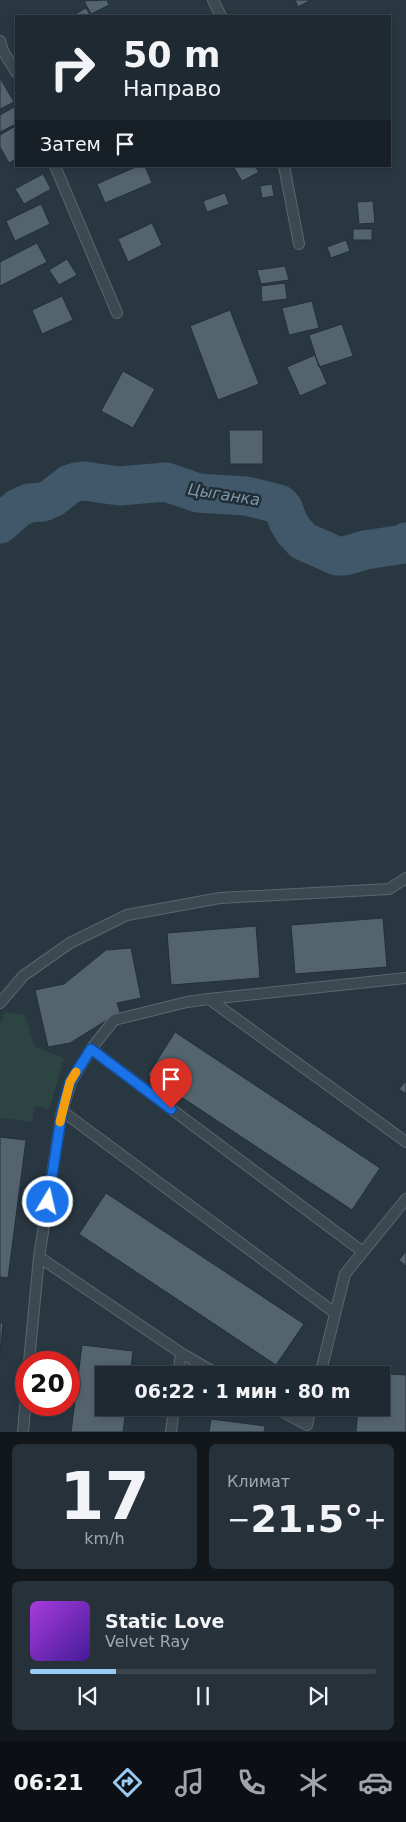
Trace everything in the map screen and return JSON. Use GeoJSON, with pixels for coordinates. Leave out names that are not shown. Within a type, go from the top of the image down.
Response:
{"type":"FeatureCollection","features":[{"type":"Feature","properties":{"kind":"lane"},"geometry":{"type":"LineString","coordinates":[[213,0],[220,15]]}},
{"type":"Feature","properties":{"kind":"lane"},"geometry":{"type":"LineString","coordinates":[[0,41],[3,51],[15,70]]}},
{"type":"Feature","properties":{"kind":"lane"},"geometry":{"type":"LineString","coordinates":[[55,167],[117,313]]}},
{"type":"Feature","properties":{"kind":"lane"},"geometry":{"type":"LineString","coordinates":[[284,167],[300,244]]}},
{"type":"Feature","properties":{"kind":"lane"},"geometry":{"type":"LineString","coordinates":[[0,1003],[23,976],[70,943],[127,916],[220,898],[389,889],[406,878]]}},
{"type":"Feature","properties":{"kind":"lane"},"geometry":{"type":"LineString","coordinates":[[31,1351],[39,1257],[62,1111],[70,1082],[91,1049],[114,1020],[187,1002],[406,978]]}},
{"type":"Feature","properties":{"kind":"lane"},"geometry":{"type":"LineString","coordinates":[[209,999],[406,1142]]}},
{"type":"Feature","properties":{"kind":"lane"},"geometry":{"type":"LineString","coordinates":[[91,1049],[363,1252]]}},
{"type":"Feature","properties":{"kind":"lane"},"geometry":{"type":"LineString","coordinates":[[62,1111],[335,1313]]}},
{"type":"Feature","properties":{"kind":"lane"},"geometry":{"type":"LineString","coordinates":[[322,1366],[345,1274],[406,1199]]}},
{"type":"Feature","properties":{"kind":"lane"},"geometry":{"type":"LineString","coordinates":[[39,1257],[180,1353],[203,1366]]}},
{"type":"Feature","properties":{"kind":"lane"},"geometry":{"type":"LineString","coordinates":[[179,1366],[180,1353]]}},
{"type":"Feature","properties":{"kind":"lane"},"geometry":{"type":"LineString","coordinates":[[23,1432],[24,1416]]}},
{"type":"Feature","properties":{"kind":"lane"},"geometry":{"type":"LineString","coordinates":[[171,1432],[173,1416]]}},
{"type":"Feature","properties":{"kind":"lane"},"geometry":{"type":"LineString","coordinates":[[288,1416],[307,1428]]}},
{"type":"Feature","properties":{"kind":"green space"},"geometry":{"type":"Polygon","coordinates":[[[5,1012],[25,1015],[34,1046],[64,1058],[49,1110],[35,1106],[32,1122],[0,1118],[0,1026],[5,1012]]]}},
{"type":"Feature","properties":{"kind":"building"},"geometry":{"type":"Polygon","coordinates":[[[107,0],[109,5],[91,14],[84,1],[107,0]]]}},
{"type":"Feature","properties":{"kind":"building"},"geometry":{"type":"Polygon","coordinates":[[[295,0],[308,0],[309,1],[298,7],[295,0]]]}},
{"type":"Feature","properties":{"kind":"building"},"geometry":{"type":"Polygon","coordinates":[[[86,8],[90,15],[74,15],[86,8]]]}},
{"type":"Feature","properties":{"kind":"building"},"geometry":{"type":"Polygon","coordinates":[[[0,78],[14,102],[0,109],[0,78]]]}},
{"type":"Feature","properties":{"kind":"building"},"geometry":{"type":"Polygon","coordinates":[[[15,107],[15,124],[0,132],[0,115],[15,107]]]}},
{"type":"Feature","properties":{"kind":"building"},"geometry":{"type":"Polygon","coordinates":[[[14,127],[15,129],[15,160],[9,163],[0,147],[0,135],[14,127]]]}},
{"type":"Feature","properties":{"kind":"building"},"geometry":{"type":"Polygon","coordinates":[[[136,167],[145,167],[152,183],[105,203],[97,184],[136,167]]]}},
{"type":"Feature","properties":{"kind":"building"},"geometry":{"type":"Polygon","coordinates":[[[234,167],[256,167],[259,172],[242,181],[234,167]]]}},
{"type":"Feature","properties":{"kind":"building"},"geometry":{"type":"Polygon","coordinates":[[[43,174],[51,189],[24,204],[15,189],[43,174]]]}},
{"type":"Feature","properties":{"kind":"building"},"geometry":{"type":"Polygon","coordinates":[[[272,184],[274,196],[262,198],[260,186],[272,184]]]}},
{"type":"Feature","properties":{"kind":"building"},"geometry":{"type":"Polygon","coordinates":[[[225,193],[229,204],[207,212],[203,201],[225,193]]]}},
{"type":"Feature","properties":{"kind":"building"},"geometry":{"type":"Polygon","coordinates":[[[373,201],[375,223],[359,224],[357,202],[373,201]]]}},
{"type":"Feature","properties":{"kind":"building"},"geometry":{"type":"Polygon","coordinates":[[[41,204],[50,224],[15,241],[6,221],[41,204]]]}},
{"type":"Feature","properties":{"kind":"building"},"geometry":{"type":"Polygon","coordinates":[[[152,223],[162,245],[128,262],[118,239],[152,223]]]}},
{"type":"Feature","properties":{"kind":"building"},"geometry":{"type":"Polygon","coordinates":[[[353,229],[372,229],[372,240],[353,240],[353,229]]]}},
{"type":"Feature","properties":{"kind":"building"},"geometry":{"type":"Polygon","coordinates":[[[346,240],[350,251],[331,258],[327,247],[346,240]]]}},
{"type":"Feature","properties":{"kind":"building"},"geometry":{"type":"Polygon","coordinates":[[[37,243],[47,262],[0,286],[0,262],[37,243]]]}},
{"type":"Feature","properties":{"kind":"building"},"geometry":{"type":"Polygon","coordinates":[[[67,259],[77,275],[59,285],[49,270],[67,259]]]}},
{"type":"Feature","properties":{"kind":"building"},"geometry":{"type":"Polygon","coordinates":[[[285,266],[289,280],[261,284],[257,270],[285,266]]]}},
{"type":"Feature","properties":{"kind":"building"},"geometry":{"type":"Polygon","coordinates":[[[285,283],[287,299],[262,302],[261,286],[285,283]]]}},
{"type":"Feature","properties":{"kind":"building"},"geometry":{"type":"Polygon","coordinates":[[[62,296],[73,320],[42,334],[32,310],[62,296]]]}},
{"type":"Feature","properties":{"kind":"building"},"geometry":{"type":"Polygon","coordinates":[[[312,301],[319,328],[289,335],[282,308],[312,301]]]}},
{"type":"Feature","properties":{"kind":"building"},"geometry":{"type":"Polygon","coordinates":[[[230,310],[259,384],[218,400],[190,326],[230,310]]]}},
{"type":"Feature","properties":{"kind":"building"},"geometry":{"type":"Polygon","coordinates":[[[342,324],[353,356],[319,367],[309,335],[342,324]]]}},
{"type":"Feature","properties":{"kind":"building"},"geometry":{"type":"Polygon","coordinates":[[[315,355],[327,384],[300,396],[287,367],[315,355]]]}},
{"type":"Feature","properties":{"kind":"building"},"geometry":{"type":"Polygon","coordinates":[[[123,371],[155,389],[133,428],[101,411],[123,371]]]}},
{"type":"Feature","properties":{"kind":"building"},"geometry":{"type":"Polygon","coordinates":[[[229,430],[263,430],[263,464],[230,464],[229,430]]]}},
{"type":"Feature","properties":{"kind":"building"},"geometry":{"type":"Polygon","coordinates":[[[383,918],[387,967],[295,974],[291,925],[383,918]]]}},
{"type":"Feature","properties":{"kind":"building"},"geometry":{"type":"Polygon","coordinates":[[[256,926],[260,978],[171,985],[167,933],[256,926]]]}},
{"type":"Feature","properties":{"kind":"building"},"geometry":{"type":"Polygon","coordinates":[[[131,948],[141,998],[117,1003],[120,1012],[70,1043],[48,1047],[35,990],[64,984],[106,950],[131,948]]]}},
{"type":"Feature","properties":{"kind":"building"},"geometry":{"type":"Polygon","coordinates":[[[175,1032],[380,1168],[352,1210],[148,1075],[175,1032]]]}},
{"type":"Feature","properties":{"kind":"building"},"geometry":{"type":"Polygon","coordinates":[[[406,1081],[406,1094],[399,1089],[406,1081]]]}},
{"type":"Feature","properties":{"kind":"building"},"geometry":{"type":"Polygon","coordinates":[[[0,1137],[26,1140],[8,1278],[0,1277],[0,1137]]]}},
{"type":"Feature","properties":{"kind":"building"},"geometry":{"type":"Polygon","coordinates":[[[106,1193],[304,1324],[276,1365],[79,1234],[106,1193]]]}},
{"type":"Feature","properties":{"kind":"building"},"geometry":{"type":"Polygon","coordinates":[[[406,1251],[406,1266],[399,1260],[406,1251]]]}},
{"type":"Feature","properties":{"kind":"building"},"geometry":{"type":"Polygon","coordinates":[[[0,1323],[3,1323],[0,1355],[0,1323]]]}},
{"type":"Feature","properties":{"kind":"building"},"geometry":{"type":"Polygon","coordinates":[[[82,1345],[133,1351],[131,1366],[95,1366],[95,1416],[125,1416],[123,1432],[71,1432],[73,1416],[80,1416],[80,1361],[82,1345]]]}},
{"type":"Feature","properties":{"kind":"building"},"geometry":{"type":"Polygon","coordinates":[[[390,1374],[406,1375],[406,1432],[356,1432],[357,1416],[390,1416],[390,1374]]]}},
{"type":"Feature","properties":{"kind":"building"},"geometry":{"type":"Polygon","coordinates":[[[211,1419],[265,1426],[264,1432],[209,1432],[211,1419]]]}},
{"type":"Feature","properties":{"kind":"waterway","name":"Цыганка"},"geometry":{"type":"LineString","coordinates":[[0,524],[18,508],[29,503],[43,502],[52,498],[70,484],[76,482],[84,481],[119,486],[166,482],[198,493],[246,496],[279,504],[283,508],[293,530],[303,541],[337,556],[345,556],[365,550],[404,544],[406,542]]}},
{"type":"Feature","properties":{"kind":"slow traffic"},"geometry":{"type":"LineString","coordinates":[[60,1122],[70,1082],[76,1072]]}},
{"type":"Feature","properties":{"kind":"route"},"geometry":{"type":"LineString","coordinates":[[48,1202],[62,1111],[70,1082],[91,1049],[171,1109]]}}]}
